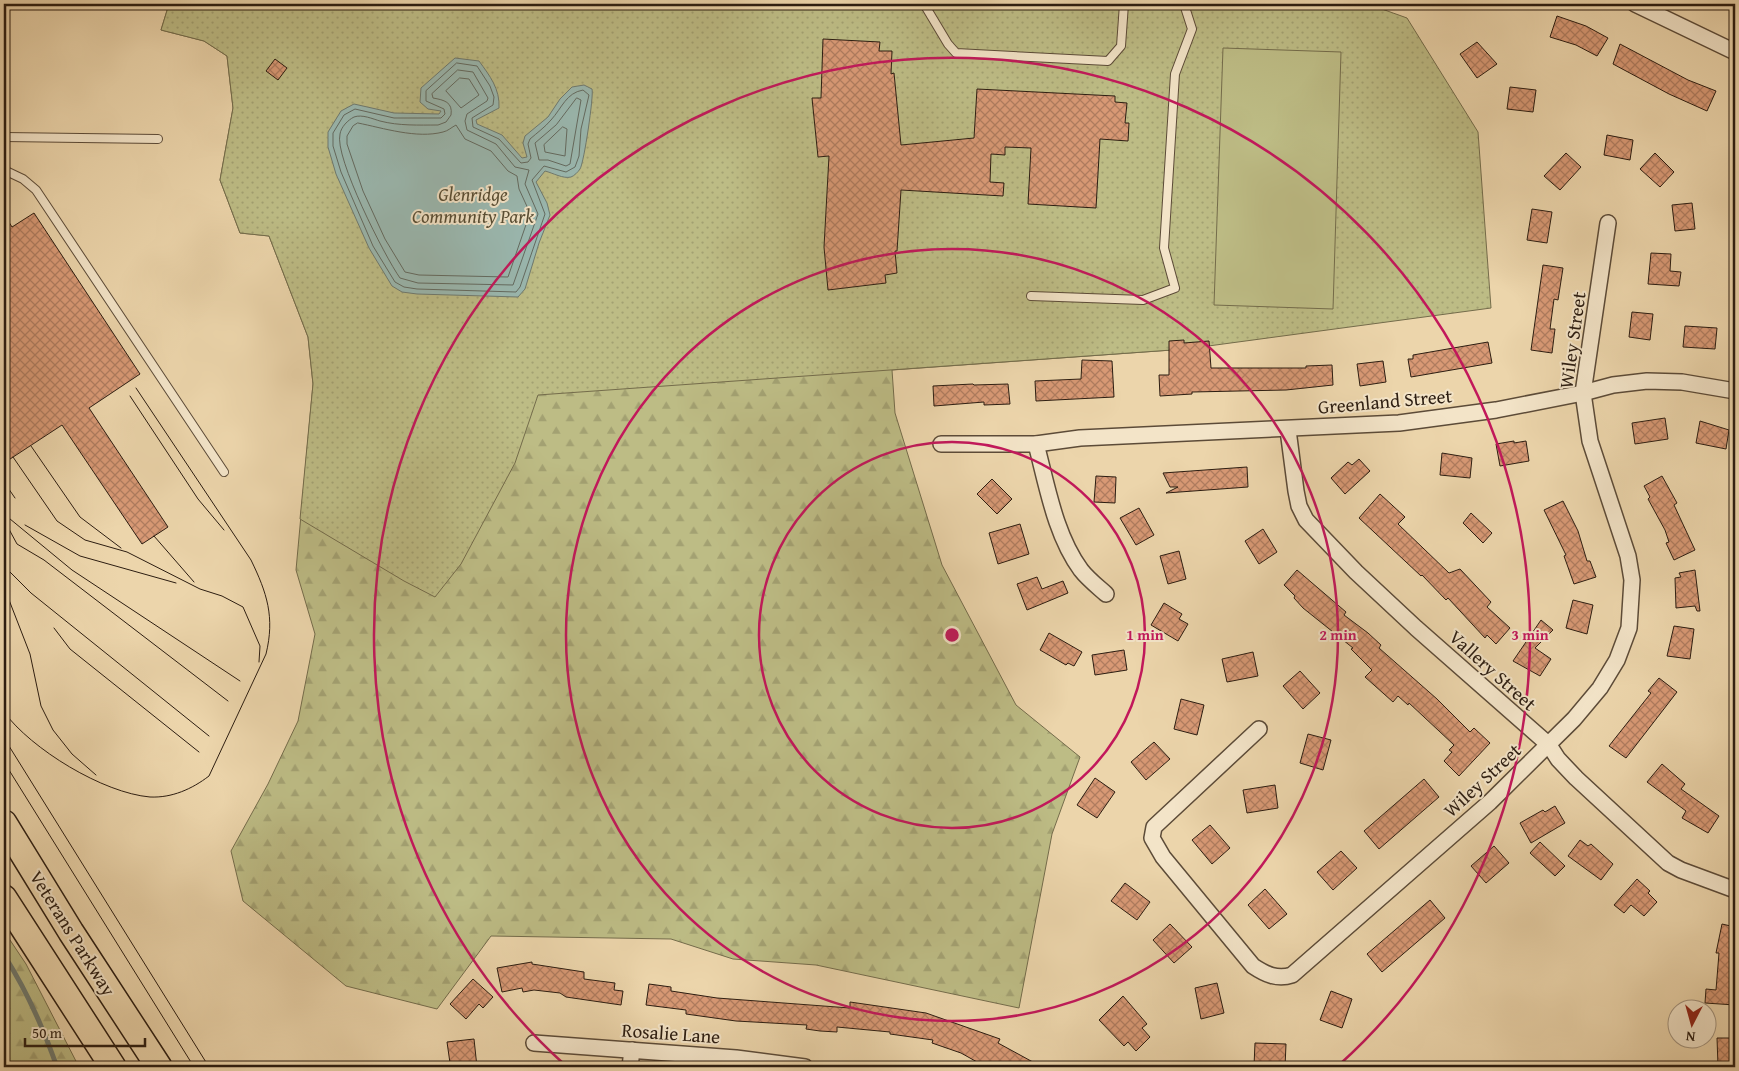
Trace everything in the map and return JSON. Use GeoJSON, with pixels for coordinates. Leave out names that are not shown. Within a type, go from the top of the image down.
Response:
{"type":"FeatureCollection","features":[{"type":"Feature","properties":{"kind":"main road","name":"Veterans Parkway"},"geometry":{"type":"LineString","coordinates":[[4,823],[71,932],[159,1067]]}},
{"type":"Feature","properties":{"kind":"main road","name":"Veterans Parkway"},"geometry":{"type":"LineString","coordinates":[[4,898],[113,1067]]}},
{"type":"Feature","properties":{"kind":"street"},"geometry":{"type":"LineString","coordinates":[[1635,4],[1735,52]]}},
{"type":"Feature","properties":{"kind":"street","name":"Wiley Street"},"geometry":{"type":"LineString","coordinates":[[1259,730],[1154,827],[1152,838],[1163,857],[1254,966],[1268,974],[1284,978],[1292,975],[1483,808],[1549,745],[1600,688],[1617,660],[1629,628],[1632,598],[1632,580],[1628,556],[1590,441],[1583,393],[1608,223]]}},
{"type":"Feature","properties":{"kind":"street","name":"Greenland Street"},"geometry":{"type":"LineString","coordinates":[[942,444],[1036,444],[1080,438],[1288,430],[1399,423],[1496,410],[1583,393],[1613,385],[1647,381],[1690,383],[1735,391]]}},
{"type":"Feature","properties":{"kind":"street","name":"Vallery Street"},"geometry":{"type":"LineString","coordinates":[[1288,430],[1299,506],[1306,520],[1356,572],[1416,628],[1549,745],[1558,759],[1576,778],[1668,863],[1681,870],[1735,890]]}},
{"type":"Feature","properties":{"kind":"street"},"geometry":{"type":"LineString","coordinates":[[1036,444],[1056,516],[1068,548],[1081,569],[1106,594]]}},
{"type":"Feature","properties":{"kind":"street","name":"Rosalie Lane"},"geometry":{"type":"LineString","coordinates":[[534,1043],[736,1058],[806,1067]]}},
{"type":"Feature","properties":{"kind":"street"},"geometry":{"type":"LineString","coordinates":[[630,1067],[632,1050]]}},
{"type":"Feature","properties":{"kind":"lane"},"geometry":{"type":"LineString","coordinates":[[924,4],[948,44],[956,53],[1108,61],[1121,46],[1124,4]]}},
{"type":"Feature","properties":{"kind":"lane"},"geometry":{"type":"LineString","coordinates":[[1031,296],[1142,300],[1175,288],[1164,248],[1175,74],[1192,29],[1184,4]]}},
{"type":"Feature","properties":{"kind":"lane"},"geometry":{"type":"LineString","coordinates":[[4,137],[158,139]]}},
{"type":"Feature","properties":{"kind":"lane"},"geometry":{"type":"LineString","coordinates":[[4,170],[24,179],[36,190],[224,472]]}},
{"type":"Feature","properties":{"kind":"green space"},"geometry":{"type":"Polygon","coordinates":[[[169,4],[465,4],[515,376],[1186,349],[892,370],[895,413],[942,565],[1016,705],[1080,757],[1052,834],[1019,1008],[816,965],[733,959],[671,939],[491,936],[437,1009],[346,986],[243,901],[231,851],[268,784],[298,721],[315,634],[296,570],[313,384],[308,337],[269,236],[240,233],[220,180],[233,108],[227,56],[204,41],[161,30],[169,4]]]}},
{"type":"Feature","properties":{"kind":"green space","name":"Glenridge Community Park"},"geometry":{"type":"Polygon","coordinates":[[[169,4],[1368,4],[1407,18],[1478,132],[1491,308],[1186,349],[538,395],[515,463],[461,564],[435,597],[404,581],[300,519],[313,384],[308,337],[269,236],[240,233],[220,180],[233,108],[227,56],[204,41],[161,30],[169,4]]]}},
{"type":"Feature","properties":{"kind":"green space"},"geometry":{"type":"Polygon","coordinates":[[[1223,48],[1341,52],[1333,309],[1214,305],[1223,48]]]}},
{"type":"Feature","properties":{"kind":"green space"},"geometry":{"type":"Polygon","coordinates":[[[4,931],[26,964],[79,1067],[4,1067],[4,931]]]}},
{"type":"Feature","properties":{"kind":"water"},"geometry":{"type":"Polygon","coordinates":[[[455,58],[479,61],[487,72],[498,95],[499,108],[476,120],[477,124],[502,135],[522,158],[527,157],[523,143],[525,136],[548,117],[560,99],[572,87],[584,85],[592,89],[592,103],[580,169],[571,177],[561,177],[545,171],[536,182],[547,203],[550,215],[525,289],[518,297],[417,294],[402,292],[392,286],[369,248],[336,174],[328,147],[328,132],[341,111],[354,104],[394,113],[439,114],[441,111],[428,109],[420,102],[421,88],[455,58]]]}},
{"type":"Feature","properties":{"kind":"building"},"geometry":{"type":"Polygon","coordinates":[[[1557,16],[1586,26],[1608,38],[1597,56],[1576,45],[1550,37],[1557,16]]]}},
{"type":"Feature","properties":{"kind":"building"},"geometry":{"type":"Polygon","coordinates":[[[823,39],[880,42],[879,51],[892,51],[891,74],[894,73],[901,145],[974,138],[977,89],[1115,96],[1115,102],[1127,103],[1125,123],[1129,123],[1128,141],[1100,139],[1096,208],[1028,204],[1031,148],[1005,147],[1005,155],[991,154],[990,182],[1004,183],[1003,196],[901,190],[897,251],[895,251],[897,273],[885,275],[886,283],[828,290],[824,247],[829,156],[818,157],[812,98],[821,98],[823,39]]]}},
{"type":"Feature","properties":{"kind":"building"},"geometry":{"type":"Polygon","coordinates":[[[1477,42],[1497,64],[1477,78],[1460,54],[1477,42]]]}},
{"type":"Feature","properties":{"kind":"building"},"geometry":{"type":"Polygon","coordinates":[[[1620,44],[1688,80],[1716,91],[1707,111],[1669,94],[1613,64],[1620,44]]]}},
{"type":"Feature","properties":{"kind":"building"},"geometry":{"type":"Polygon","coordinates":[[[275,59],[287,68],[278,80],[266,71],[275,59]]]}},
{"type":"Feature","properties":{"kind":"building"},"geometry":{"type":"Polygon","coordinates":[[[1510,87],[1536,90],[1533,112],[1507,109],[1510,87]]]}},
{"type":"Feature","properties":{"kind":"building"},"geometry":{"type":"Polygon","coordinates":[[[1607,135],[1633,140],[1630,160],[1604,155],[1607,135]]]}},
{"type":"Feature","properties":{"kind":"building"},"geometry":{"type":"Polygon","coordinates":[[[1566,153],[1581,167],[1560,190],[1544,176],[1566,153]]]}},
{"type":"Feature","properties":{"kind":"building"},"geometry":{"type":"Polygon","coordinates":[[[1655,153],[1674,172],[1660,187],[1640,169],[1655,153]]]}},
{"type":"Feature","properties":{"kind":"building"},"geometry":{"type":"Polygon","coordinates":[[[1692,203],[1695,229],[1675,231],[1672,205],[1692,203]]]}},
{"type":"Feature","properties":{"kind":"building"},"geometry":{"type":"Polygon","coordinates":[[[1532,209],[1552,212],[1547,243],[1527,240],[1532,209]]]}},
{"type":"Feature","properties":{"kind":"building"},"geometry":{"type":"Polygon","coordinates":[[[34,213],[140,374],[89,408],[168,527],[142,544],[62,425],[4,463],[4,214],[12,227],[34,213]]]}},
{"type":"Feature","properties":{"kind":"building"},"geometry":{"type":"Polygon","coordinates":[[[1651,253],[1671,254],[1670,271],[1681,272],[1679,286],[1648,284],[1651,253]]]}},
{"type":"Feature","properties":{"kind":"building"},"geometry":{"type":"Polygon","coordinates":[[[1543,265],[1563,268],[1558,300],[1554,299],[1550,329],[1555,329],[1552,353],[1531,350],[1543,265]]]}},
{"type":"Feature","properties":{"kind":"building"},"geometry":{"type":"Polygon","coordinates":[[[1632,312],[1653,314],[1650,340],[1629,337],[1632,312]]]}},
{"type":"Feature","properties":{"kind":"building"},"geometry":{"type":"Polygon","coordinates":[[[1685,326],[1717,328],[1715,349],[1683,347],[1685,326]]]}},
{"type":"Feature","properties":{"kind":"building"},"geometry":{"type":"Polygon","coordinates":[[[1184,340],[1184,343],[1209,341],[1211,368],[1306,368],[1306,366],[1332,365],[1333,385],[1286,390],[1192,392],[1192,394],[1160,396],[1159,375],[1169,375],[1169,341],[1184,340]]]}},
{"type":"Feature","properties":{"kind":"building"},"geometry":{"type":"Polygon","coordinates":[[[1488,342],[1492,363],[1411,377],[1408,359],[1413,359],[1413,355],[1488,342]]]}},
{"type":"Feature","properties":{"kind":"building"},"geometry":{"type":"Polygon","coordinates":[[[1082,360],[1112,361],[1114,397],[1036,401],[1035,381],[1081,379],[1082,360]]]}},
{"type":"Feature","properties":{"kind":"building"},"geometry":{"type":"Polygon","coordinates":[[[1383,361],[1386,382],[1360,386],[1357,364],[1383,361]]]}},
{"type":"Feature","properties":{"kind":"building"},"geometry":{"type":"Polygon","coordinates":[[[1008,384],[1010,404],[984,405],[984,402],[934,406],[933,386],[1008,384]]]}},
{"type":"Feature","properties":{"kind":"building"},"geometry":{"type":"Polygon","coordinates":[[[1665,418],[1668,439],[1635,444],[1632,423],[1665,418]]]}},
{"type":"Feature","properties":{"kind":"building"},"geometry":{"type":"Polygon","coordinates":[[[1700,421],[1729,430],[1726,449],[1696,443],[1700,421]]]}},
{"type":"Feature","properties":{"kind":"building"},"geometry":{"type":"Polygon","coordinates":[[[1514,441],[1514,443],[1526,441],[1529,461],[1500,466],[1496,444],[1514,441]]]}},
{"type":"Feature","properties":{"kind":"building"},"geometry":{"type":"Polygon","coordinates":[[[1442,453],[1472,458],[1470,478],[1440,475],[1442,453]]]}},
{"type":"Feature","properties":{"kind":"building"},"geometry":{"type":"Polygon","coordinates":[[[1359,459],[1370,471],[1345,494],[1331,478],[1348,462],[1352,465],[1359,459]]]}},
{"type":"Feature","properties":{"kind":"building"},"geometry":{"type":"Polygon","coordinates":[[[1247,467],[1248,487],[1166,493],[1178,487],[1170,487],[1163,473],[1247,467]]]}},
{"type":"Feature","properties":{"kind":"building"},"geometry":{"type":"Polygon","coordinates":[[[1096,476],[1116,477],[1115,503],[1094,502],[1096,476]]]}},
{"type":"Feature","properties":{"kind":"building"},"geometry":{"type":"Polygon","coordinates":[[[1662,476],[1677,503],[1674,505],[1695,550],[1674,560],[1666,543],[1669,542],[1665,530],[1648,499],[1650,497],[1644,486],[1662,476]]]}},
{"type":"Feature","properties":{"kind":"building"},"geometry":{"type":"Polygon","coordinates":[[[992,479],[1012,499],[997,514],[977,494],[992,479]]]}},
{"type":"Feature","properties":{"kind":"building"},"geometry":{"type":"Polygon","coordinates":[[[1380,494],[1405,517],[1398,524],[1449,573],[1460,569],[1491,602],[1487,607],[1510,628],[1496,644],[1487,635],[1485,638],[1448,598],[1446,600],[1422,575],[1359,518],[1380,494]]]}},
{"type":"Feature","properties":{"kind":"building"},"geometry":{"type":"Polygon","coordinates":[[[1563,501],[1578,531],[1587,561],[1590,561],[1596,577],[1574,584],[1564,556],[1566,555],[1544,510],[1563,501]]]}},
{"type":"Feature","properties":{"kind":"building"},"geometry":{"type":"Polygon","coordinates":[[[1139,508],[1154,535],[1136,545],[1120,518],[1139,508]]]}},
{"type":"Feature","properties":{"kind":"building"},"geometry":{"type":"Polygon","coordinates":[[[1471,513],[1492,533],[1483,543],[1463,523],[1471,513]]]}},
{"type":"Feature","properties":{"kind":"building"},"geometry":{"type":"Polygon","coordinates":[[[1020,524],[1029,554],[998,564],[989,533],[1020,524]]]}},
{"type":"Feature","properties":{"kind":"building"},"geometry":{"type":"Polygon","coordinates":[[[1263,529],[1277,552],[1259,564],[1245,541],[1263,529]]]}},
{"type":"Feature","properties":{"kind":"building"},"geometry":{"type":"Polygon","coordinates":[[[1179,551],[1186,579],[1168,584],[1160,556],[1179,551]]]}},
{"type":"Feature","properties":{"kind":"building"},"geometry":{"type":"Polygon","coordinates":[[[1297,570],[1346,612],[1344,615],[1381,645],[1379,648],[1437,699],[1470,732],[1474,728],[1490,743],[1459,776],[1444,761],[1452,752],[1449,750],[1454,745],[1409,703],[1408,705],[1398,696],[1393,702],[1365,677],[1372,670],[1351,649],[1353,648],[1303,608],[1294,598],[1295,596],[1284,585],[1297,570]]]}},
{"type":"Feature","properties":{"kind":"building"},"geometry":{"type":"Polygon","coordinates":[[[1695,570],[1700,611],[1697,611],[1695,606],[1676,608],[1675,578],[1681,577],[1679,573],[1695,570]]]}},
{"type":"Feature","properties":{"kind":"building"},"geometry":{"type":"Polygon","coordinates":[[[1037,577],[1042,589],[1063,581],[1068,593],[1027,610],[1017,584],[1037,577]]]}},
{"type":"Feature","properties":{"kind":"building"},"geometry":{"type":"Polygon","coordinates":[[[1573,600],[1593,605],[1587,634],[1566,628],[1573,600]]]}},
{"type":"Feature","properties":{"kind":"building"},"geometry":{"type":"Polygon","coordinates":[[[1164,603],[1182,614],[1179,619],[1188,624],[1178,641],[1151,625],[1164,603]]]}},
{"type":"Feature","properties":{"kind":"building"},"geometry":{"type":"Polygon","coordinates":[[[1541,620],[1553,630],[1535,648],[1551,659],[1540,676],[1513,661],[1541,620]]]}},
{"type":"Feature","properties":{"kind":"building"},"geometry":{"type":"Polygon","coordinates":[[[1674,626],[1694,629],[1690,659],[1667,656],[1674,626]]]}},
{"type":"Feature","properties":{"kind":"building"},"geometry":{"type":"Polygon","coordinates":[[[1049,633],[1082,652],[1074,666],[1068,663],[1066,665],[1040,650],[1049,633]]]}},
{"type":"Feature","properties":{"kind":"building"},"geometry":{"type":"Polygon","coordinates":[[[1124,650],[1127,670],[1095,675],[1092,655],[1124,650]]]}},
{"type":"Feature","properties":{"kind":"building"},"geometry":{"type":"Polygon","coordinates":[[[1253,652],[1258,676],[1227,682],[1222,659],[1253,652]]]}},
{"type":"Feature","properties":{"kind":"building"},"geometry":{"type":"Polygon","coordinates":[[[1300,671],[1320,693],[1303,709],[1283,686],[1300,671]]]}},
{"type":"Feature","properties":{"kind":"building"},"geometry":{"type":"Polygon","coordinates":[[[1659,678],[1677,692],[1626,758],[1609,746],[1651,693],[1648,691],[1659,678]]]}},
{"type":"Feature","properties":{"kind":"building"},"geometry":{"type":"Polygon","coordinates":[[[1181,699],[1204,705],[1197,735],[1174,729],[1181,699]]]}},
{"type":"Feature","properties":{"kind":"building"},"geometry":{"type":"Polygon","coordinates":[[[1308,734],[1331,740],[1323,770],[1300,763],[1308,734]]]}},
{"type":"Feature","properties":{"kind":"building"},"geometry":{"type":"Polygon","coordinates":[[[1154,742],[1170,759],[1146,780],[1131,762],[1154,742]]]}},
{"type":"Feature","properties":{"kind":"building"},"geometry":{"type":"Polygon","coordinates":[[[1662,764],[1685,784],[1681,789],[1719,816],[1708,833],[1682,818],[1686,811],[1647,782],[1662,764]]]}},
{"type":"Feature","properties":{"kind":"building"},"geometry":{"type":"Polygon","coordinates":[[[1095,778],[1115,792],[1097,818],[1077,805],[1095,778]]]}},
{"type":"Feature","properties":{"kind":"building"},"geometry":{"type":"Polygon","coordinates":[[[1424,779],[1439,797],[1379,849],[1364,831],[1424,779]]]}},
{"type":"Feature","properties":{"kind":"building"},"geometry":{"type":"Polygon","coordinates":[[[1275,785],[1278,808],[1247,813],[1243,790],[1275,785]]]}},
{"type":"Feature","properties":{"kind":"building"},"geometry":{"type":"Polygon","coordinates":[[[1555,806],[1565,823],[1531,843],[1520,823],[1543,810],[1545,812],[1555,806]]]}},
{"type":"Feature","properties":{"kind":"building"},"geometry":{"type":"Polygon","coordinates":[[[1210,825],[1230,848],[1212,864],[1192,840],[1210,825]]]}},
{"type":"Feature","properties":{"kind":"building"},"geometry":{"type":"Polygon","coordinates":[[[1580,840],[1588,846],[1591,844],[1613,864],[1601,880],[1568,856],[1580,840]]]}},
{"type":"Feature","properties":{"kind":"building"},"geometry":{"type":"Polygon","coordinates":[[[1540,842],[1565,866],[1555,876],[1530,853],[1540,842]]]}},
{"type":"Feature","properties":{"kind":"building"},"geometry":{"type":"Polygon","coordinates":[[[1494,846],[1509,863],[1486,883],[1471,866],[1494,846]]]}},
{"type":"Feature","properties":{"kind":"building"},"geometry":{"type":"Polygon","coordinates":[[[1341,851],[1357,868],[1333,890],[1317,872],[1341,851]]]}},
{"type":"Feature","properties":{"kind":"building"},"geometry":{"type":"Polygon","coordinates":[[[1637,879],[1650,891],[1648,893],[1657,902],[1644,916],[1631,905],[1624,913],[1614,905],[1637,879]]]}},
{"type":"Feature","properties":{"kind":"building"},"geometry":{"type":"Polygon","coordinates":[[[1125,883],[1150,902],[1137,920],[1111,901],[1125,883]]]}},
{"type":"Feature","properties":{"kind":"building"},"geometry":{"type":"Polygon","coordinates":[[[1265,889],[1287,914],[1269,929],[1248,905],[1265,889]]]}},
{"type":"Feature","properties":{"kind":"building"},"geometry":{"type":"Polygon","coordinates":[[[1430,900],[1445,918],[1382,972],[1367,954],[1430,900]]]}},
{"type":"Feature","properties":{"kind":"building"},"geometry":{"type":"Polygon","coordinates":[[[1170,924],[1192,947],[1174,963],[1153,940],[1170,924]]]}},
{"type":"Feature","properties":{"kind":"building"},"geometry":{"type":"Polygon","coordinates":[[[1722,924],[1735,927],[1735,1005],[1716,1004],[1716,998],[1705,998],[1706,989],[1716,990],[1719,953],[1716,953],[1722,924]]]}},
{"type":"Feature","properties":{"kind":"building"},"geometry":{"type":"Polygon","coordinates":[[[532,962],[532,964],[584,972],[584,979],[615,983],[614,990],[623,991],[621,1005],[566,997],[560,993],[534,990],[523,992],[522,988],[502,992],[497,968],[532,962]]]}},
{"type":"Feature","properties":{"kind":"building"},"geometry":{"type":"Polygon","coordinates":[[[473,979],[493,997],[483,1008],[479,1004],[466,1019],[450,1004],[473,979]]]}},
{"type":"Feature","properties":{"kind":"building"},"geometry":{"type":"Polygon","coordinates":[[[1217,983],[1224,1013],[1201,1019],[1195,988],[1217,983]]]}},
{"type":"Feature","properties":{"kind":"building"},"geometry":{"type":"Polygon","coordinates":[[[649,984],[671,987],[671,991],[717,998],[850,1008],[850,1002],[926,1013],[1000,1039],[998,1043],[1042,1067],[986,1067],[961,1053],[932,1043],[933,1040],[890,1034],[890,1032],[837,1027],[837,1032],[820,1031],[806,1029],[807,1025],[736,1021],[686,1014],[686,1010],[646,1005],[649,984]]]}},
{"type":"Feature","properties":{"kind":"building"},"geometry":{"type":"Polygon","coordinates":[[[1331,991],[1352,999],[1342,1028],[1320,1020],[1331,991]]]}},
{"type":"Feature","properties":{"kind":"building"},"geometry":{"type":"Polygon","coordinates":[[[1123,996],[1147,1024],[1142,1028],[1150,1037],[1136,1051],[1128,1042],[1124,1046],[1099,1020],[1123,996]]]}},
{"type":"Feature","properties":{"kind":"building"},"geometry":{"type":"Polygon","coordinates":[[[1717,1038],[1735,1038],[1735,1066],[1718,1066],[1717,1038]]]}},
{"type":"Feature","properties":{"kind":"building"},"geometry":{"type":"Polygon","coordinates":[[[474,1039],[477,1067],[453,1067],[452,1063],[450,1063],[447,1042],[474,1039]]]}},
{"type":"Feature","properties":{"kind":"building"},"geometry":{"type":"Polygon","coordinates":[[[1255,1043],[1286,1044],[1285,1067],[1254,1066],[1255,1043]]]}},
{"type":"Feature","properties":{"kind":"waterway"},"geometry":{"type":"LineString","coordinates":[[4,955],[34,1010],[57,1067]]}},
{"type":"Feature","properties":{"kind":"tram line"},"geometry":{"type":"LineString","coordinates":[[4,712],[16,726],[50,754],[90,778],[131,794],[150,797],[166,796],[189,789],[209,776],[266,654],[270,628],[268,606],[251,560],[136,388]]}},
{"type":"Feature","properties":{"kind":"tram line"},"geometry":{"type":"LineString","coordinates":[[130,396],[198,499],[224,530]]}},
{"type":"Feature","properties":{"kind":"tram line"},"geometry":{"type":"LineString","coordinates":[[31,446],[80,517],[121,548]]}},
{"type":"Feature","properties":{"kind":"tram line"},"geometry":{"type":"LineString","coordinates":[[13,457],[57,521],[85,540],[127,552],[200,589],[222,596],[243,607],[260,646],[259,662]]}},
{"type":"Feature","properties":{"kind":"tram line"},"geometry":{"type":"LineString","coordinates":[[4,482],[15,498]]}},
{"type":"Feature","properties":{"kind":"tram line"},"geometry":{"type":"LineString","coordinates":[[4,514],[72,570],[240,681]]}},
{"type":"Feature","properties":{"kind":"tram line"},"geometry":{"type":"LineString","coordinates":[[4,520],[17,544],[44,560],[228,701]]}},
{"type":"Feature","properties":{"kind":"tram line"},"geometry":{"type":"LineString","coordinates":[[25,525],[80,556],[176,583]]}},
{"type":"Feature","properties":{"kind":"tram line"},"geometry":{"type":"LineString","coordinates":[[154,536],[194,582]]}},
{"type":"Feature","properties":{"kind":"tram line"},"geometry":{"type":"LineString","coordinates":[[4,563],[8,570],[31,593],[209,736]]}},
{"type":"Feature","properties":{"kind":"tram line"},"geometry":{"type":"LineString","coordinates":[[4,587],[30,654],[41,706],[53,730],[72,754],[96,775]]}},
{"type":"Feature","properties":{"kind":"tram line"},"geometry":{"type":"LineString","coordinates":[[54,628],[70,649],[199,752]]}},
{"type":"Feature","properties":{"kind":"tram line"},"geometry":{"type":"LineString","coordinates":[[4,738],[209,1067]]}},
{"type":"Feature","properties":{"kind":"tram line"},"geometry":{"type":"LineString","coordinates":[[4,762],[194,1067]]}}]}
